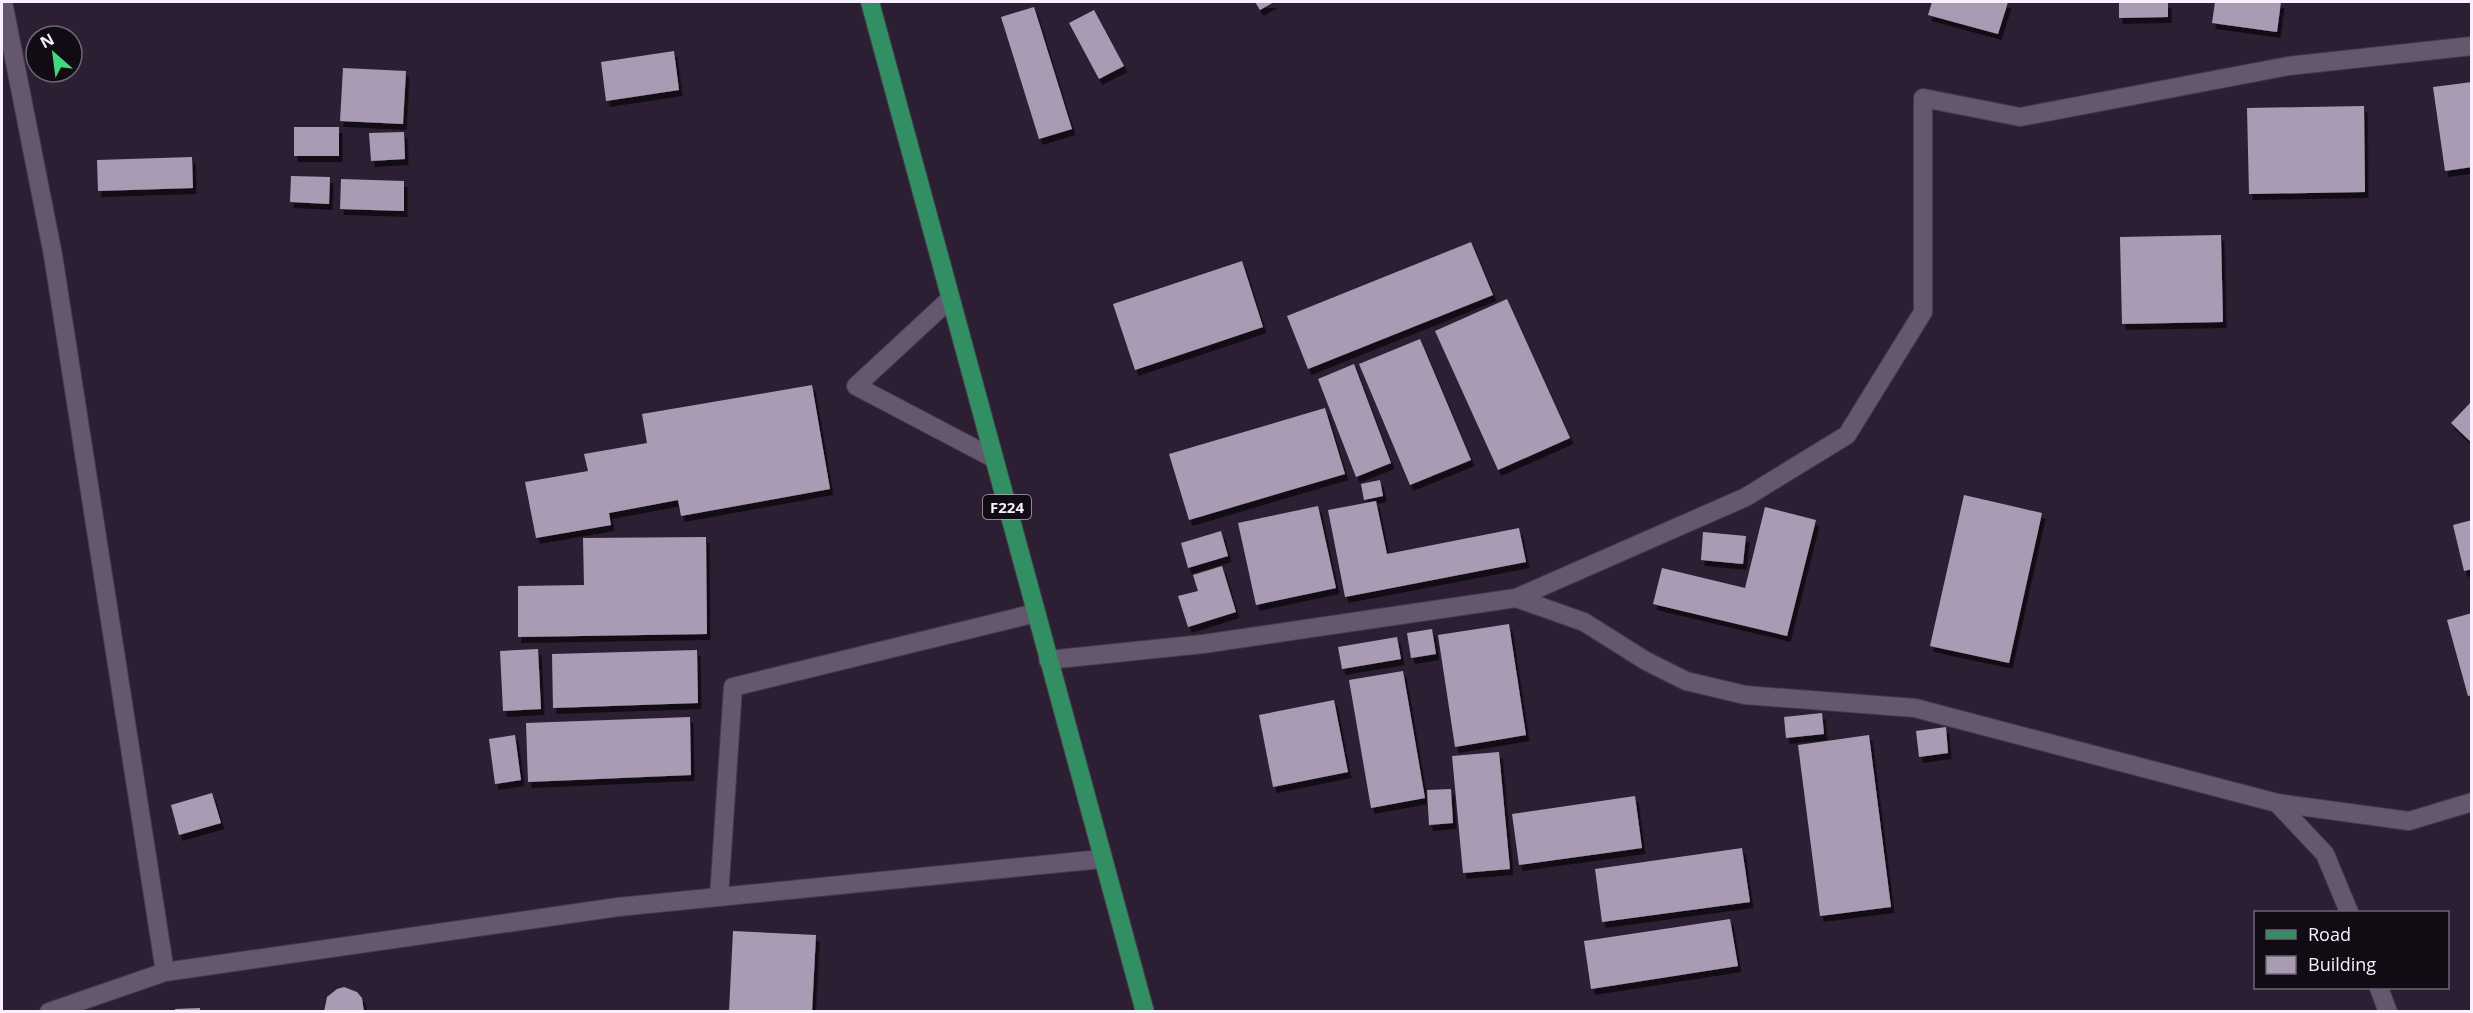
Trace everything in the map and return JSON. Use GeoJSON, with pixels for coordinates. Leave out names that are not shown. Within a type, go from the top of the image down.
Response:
{"type":"FeatureCollection","features":[{"type":"Feature","properties":{"kind":"main road","name":"F224"},"geometry":{"type":"LineString","coordinates":[[870,2],[1145,1011]]}},
{"type":"Feature","properties":{"kind":"street"},"geometry":{"type":"LineString","coordinates":[[3,2],[53,255],[165,972]]}},
{"type":"Feature","properties":{"kind":"street"},"geometry":{"type":"LineString","coordinates":[[1048,660],[1203,644],[1516,598],[1746,497],[1848,435],[1923,312],[1923,98],[2020,117],[2288,66],[2472,46]]}},
{"type":"Feature","properties":{"kind":"street"},"geometry":{"type":"LineString","coordinates":[[950,299],[856,386],[993,458]]}},
{"type":"Feature","properties":{"kind":"street"},"geometry":{"type":"LineString","coordinates":[[1516,598],[1584,622],[1646,661],[1686,681],[1744,695],[1915,708],[2277,803],[2409,820],[2472,802]]}},
{"type":"Feature","properties":{"kind":"street"},"geometry":{"type":"LineString","coordinates":[[719,897],[733,687],[1036,613]]}},
{"type":"Feature","properties":{"kind":"street"},"geometry":{"type":"LineString","coordinates":[[2277,803],[2325,854],[2349,911]]}},
{"type":"Feature","properties":{"kind":"street"},"geometry":{"type":"LineString","coordinates":[[49,1011],[165,972],[618,907],[1102,859]]}},
{"type":"Feature","properties":{"kind":"street"},"geometry":{"type":"LineString","coordinates":[[2380,989],[2388,1011]]}},
{"type":"Feature","properties":{"kind":"building"},"geometry":{"type":"Polygon","coordinates":[[[1255,2],[1274,2],[1260,10],[1255,2]]]}},
{"type":"Feature","properties":{"kind":"building"},"geometry":{"type":"Polygon","coordinates":[[[1932,2],[2008,2],[1998,34],[1928,15],[1932,2]]]}},
{"type":"Feature","properties":{"kind":"building"},"geometry":{"type":"Polygon","coordinates":[[[2119,2],[2168,2],[2168,17],[2119,18],[2119,2]]]}},
{"type":"Feature","properties":{"kind":"building"},"geometry":{"type":"Polygon","coordinates":[[[2215,2],[2281,2],[2277,32],[2212,23],[2215,2]]]}},
{"type":"Feature","properties":{"kind":"building"},"geometry":{"type":"Polygon","coordinates":[[[1034,7],[1072,129],[1039,139],[1001,17],[1034,7]]]}},
{"type":"Feature","properties":{"kind":"building"},"geometry":{"type":"Polygon","coordinates":[[[1094,10],[1124,66],[1099,79],[1069,23],[1094,10]]]}},
{"type":"Feature","properties":{"kind":"building"},"geometry":{"type":"Polygon","coordinates":[[[674,51],[679,90],[606,101],[601,62],[674,51]]]}},
{"type":"Feature","properties":{"kind":"building"},"geometry":{"type":"Polygon","coordinates":[[[343,68],[406,71],[403,124],[340,121],[343,68]]]}},
{"type":"Feature","properties":{"kind":"building"},"geometry":{"type":"Polygon","coordinates":[[[2472,82],[2472,167],[2445,171],[2433,87],[2472,82]]]}},
{"type":"Feature","properties":{"kind":"building"},"geometry":{"type":"Polygon","coordinates":[[[2364,106],[2365,192],[2249,194],[2247,108],[2364,106]]]}},
{"type":"Feature","properties":{"kind":"building"},"geometry":{"type":"Polygon","coordinates":[[[294,127],[339,127],[339,156],[294,156],[294,127]]]}},
{"type":"Feature","properties":{"kind":"building"},"geometry":{"type":"Polygon","coordinates":[[[404,132],[405,159],[371,161],[369,133],[404,132]]]}},
{"type":"Feature","properties":{"kind":"building"},"geometry":{"type":"Polygon","coordinates":[[[192,157],[193,188],[98,191],[97,160],[192,157]]]}},
{"type":"Feature","properties":{"kind":"building"},"geometry":{"type":"Polygon","coordinates":[[[291,176],[330,177],[329,204],[290,202],[291,176]]]}},
{"type":"Feature","properties":{"kind":"building"},"geometry":{"type":"Polygon","coordinates":[[[341,179],[404,181],[404,211],[340,209],[341,179]]]}},
{"type":"Feature","properties":{"kind":"building"},"geometry":{"type":"Polygon","coordinates":[[[2221,235],[2223,322],[2122,324],[2120,237],[2221,235]]]}},
{"type":"Feature","properties":{"kind":"building"},"geometry":{"type":"Polygon","coordinates":[[[1471,242],[1493,295],[1308,369],[1287,316],[1471,242]]]}},
{"type":"Feature","properties":{"kind":"building"},"geometry":{"type":"Polygon","coordinates":[[[1242,261],[1263,327],[1135,370],[1113,304],[1242,261]]]}},
{"type":"Feature","properties":{"kind":"building"},"geometry":{"type":"Polygon","coordinates":[[[1507,299],[1570,438],[1498,470],[1435,331],[1507,299]]]}},
{"type":"Feature","properties":{"kind":"building"},"geometry":{"type":"Polygon","coordinates":[[[1420,339],[1471,460],[1410,485],[1359,364],[1420,339]]]}},
{"type":"Feature","properties":{"kind":"building"},"geometry":{"type":"Polygon","coordinates":[[[1354,364],[1391,463],[1356,477],[1318,379],[1354,364]]]}},
{"type":"Feature","properties":{"kind":"building"},"geometry":{"type":"Polygon","coordinates":[[[812,385],[830,489],[681,516],[678,500],[609,513],[611,525],[536,538],[525,482],[588,471],[584,454],[647,443],[642,414],[812,385]]]}},
{"type":"Feature","properties":{"kind":"building"},"geometry":{"type":"Polygon","coordinates":[[[2472,401],[2472,443],[2451,423],[2472,401]]]}},
{"type":"Feature","properties":{"kind":"building"},"geometry":{"type":"Polygon","coordinates":[[[1325,408],[1345,474],[1189,520],[1169,454],[1325,408]]]}},
{"type":"Feature","properties":{"kind":"building"},"geometry":{"type":"Polygon","coordinates":[[[1380,480],[1383,496],[1364,500],[1361,484],[1380,480]]]}},
{"type":"Feature","properties":{"kind":"building"},"geometry":{"type":"Polygon","coordinates":[[[1964,495],[2042,513],[2009,663],[1930,646],[1964,495]]]}},
{"type":"Feature","properties":{"kind":"building"},"geometry":{"type":"Polygon","coordinates":[[[1376,501],[1387,554],[1519,528],[1526,562],[1345,597],[1328,510],[1376,501]]]}},
{"type":"Feature","properties":{"kind":"building"},"geometry":{"type":"Polygon","coordinates":[[[1318,506],[1336,588],[1256,605],[1238,523],[1318,506]]]}},
{"type":"Feature","properties":{"kind":"building"},"geometry":{"type":"Polygon","coordinates":[[[1765,507],[1816,520],[1787,636],[1653,604],[1662,568],[1745,588],[1765,507]]]}},
{"type":"Feature","properties":{"kind":"building"},"geometry":{"type":"Polygon","coordinates":[[[2472,520],[2472,569],[2464,571],[2453,525],[2472,520]]]}},
{"type":"Feature","properties":{"kind":"building"},"geometry":{"type":"Polygon","coordinates":[[[1221,531],[1228,556],[1188,568],[1181,543],[1221,531]]]}},
{"type":"Feature","properties":{"kind":"building"},"geometry":{"type":"Polygon","coordinates":[[[1703,532],[1746,536],[1743,564],[1701,560],[1703,532]]]}},
{"type":"Feature","properties":{"kind":"building"},"geometry":{"type":"Polygon","coordinates":[[[706,537],[707,634],[518,637],[518,586],[584,585],[583,538],[706,537]]]}},
{"type":"Feature","properties":{"kind":"building"},"geometry":{"type":"Polygon","coordinates":[[[1222,566],[1236,612],[1188,627],[1178,596],[1198,591],[1193,575],[1222,566]]]}},
{"type":"Feature","properties":{"kind":"building"},"geometry":{"type":"Polygon","coordinates":[[[2472,613],[2472,695],[2468,696],[2447,620],[2472,613]]]}},
{"type":"Feature","properties":{"kind":"building"},"geometry":{"type":"Polygon","coordinates":[[[1509,624],[1526,735],[1455,747],[1438,635],[1509,624]]]}},
{"type":"Feature","properties":{"kind":"building"},"geometry":{"type":"Polygon","coordinates":[[[1432,629],[1436,654],[1411,658],[1407,633],[1432,629]]]}},
{"type":"Feature","properties":{"kind":"building"},"geometry":{"type":"Polygon","coordinates":[[[1397,637],[1401,659],[1342,669],[1338,647],[1397,637]]]}},
{"type":"Feature","properties":{"kind":"building"},"geometry":{"type":"Polygon","coordinates":[[[538,649],[541,709],[503,711],[500,651],[538,649]]]}},
{"type":"Feature","properties":{"kind":"building"},"geometry":{"type":"Polygon","coordinates":[[[697,650],[698,703],[553,708],[552,654],[697,650]]]}},
{"type":"Feature","properties":{"kind":"building"},"geometry":{"type":"Polygon","coordinates":[[[1403,671],[1425,798],[1371,808],[1349,680],[1403,671]]]}},
{"type":"Feature","properties":{"kind":"building"},"geometry":{"type":"Polygon","coordinates":[[[1334,700],[1348,772],[1273,787],[1259,715],[1334,700]]]}},
{"type":"Feature","properties":{"kind":"building"},"geometry":{"type":"Polygon","coordinates":[[[1822,713],[1824,734],[1786,738],[1784,717],[1822,713]]]}},
{"type":"Feature","properties":{"kind":"building"},"geometry":{"type":"Polygon","coordinates":[[[690,717],[691,775],[528,782],[526,723],[690,717]]]}},
{"type":"Feature","properties":{"kind":"building"},"geometry":{"type":"Polygon","coordinates":[[[1946,727],[1948,753],[1919,757],[1916,731],[1946,727]]]}},
{"type":"Feature","properties":{"kind":"building"},"geometry":{"type":"Polygon","coordinates":[[[515,735],[521,780],[495,784],[489,739],[515,735]]]}},
{"type":"Feature","properties":{"kind":"building"},"geometry":{"type":"Polygon","coordinates":[[[1869,735],[1891,907],[1820,916],[1798,745],[1869,735]]]}},
{"type":"Feature","properties":{"kind":"building"},"geometry":{"type":"Polygon","coordinates":[[[1499,752],[1510,869],[1463,873],[1452,756],[1499,752]]]}},
{"type":"Feature","properties":{"kind":"building"},"geometry":{"type":"Polygon","coordinates":[[[1451,789],[1453,823],[1429,825],[1427,790],[1451,789]]]}},
{"type":"Feature","properties":{"kind":"building"},"geometry":{"type":"Polygon","coordinates":[[[212,793],[221,823],[179,835],[171,805],[212,793]]]}},
{"type":"Feature","properties":{"kind":"building"},"geometry":{"type":"Polygon","coordinates":[[[1635,796],[1642,848],[1519,865],[1512,814],[1635,796]]]}},
{"type":"Feature","properties":{"kind":"building"},"geometry":{"type":"Polygon","coordinates":[[[1742,848],[1750,902],[1602,922],[1595,869],[1742,848]]]}},
{"type":"Feature","properties":{"kind":"building"},"geometry":{"type":"Polygon","coordinates":[[[1730,919],[1738,966],[1591,989],[1584,941],[1730,919]]]}},
{"type":"Feature","properties":{"kind":"building"},"geometry":{"type":"Polygon","coordinates":[[[733,931],[816,935],[812,1012],[729,1012],[733,931]]]}},
{"type":"Feature","properties":{"kind":"building"},"geometry":{"type":"Polygon","coordinates":[[[344,987],[357,992],[362,998],[364,1012],[324,1012],[327,997],[337,989],[344,987]]]}},
{"type":"Feature","properties":{"kind":"building"},"geometry":{"type":"Polygon","coordinates":[[[200,1008],[200,1012],[175,1012],[175,1009],[200,1008]]]}}]}
